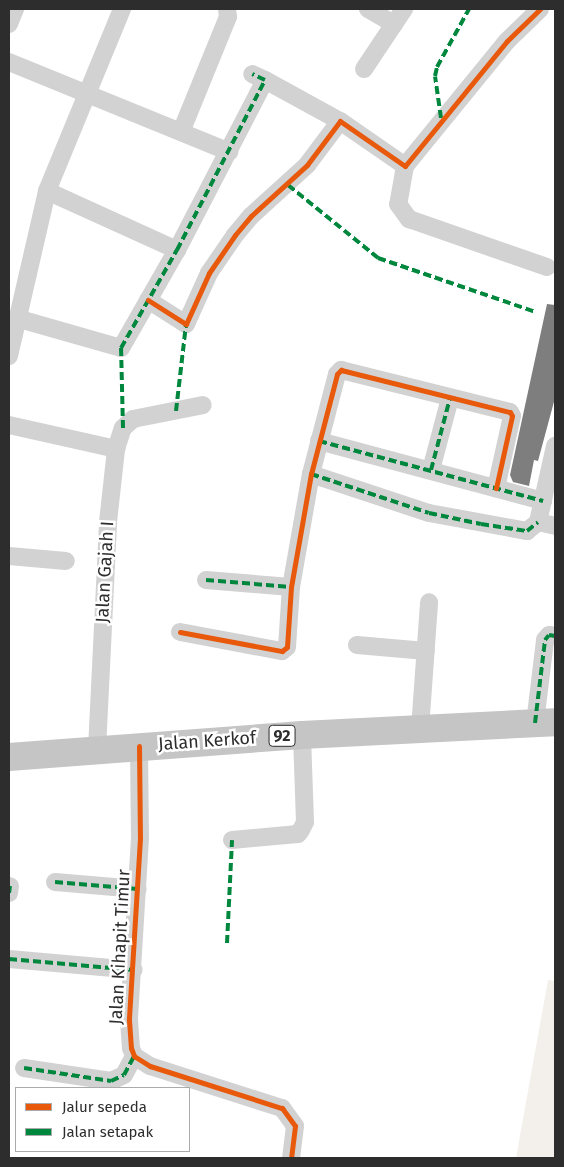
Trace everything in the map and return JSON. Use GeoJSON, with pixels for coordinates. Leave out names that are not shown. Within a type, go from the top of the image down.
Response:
{"type":"FeatureCollection","features":[{"type":"Feature","properties":{"kind":"main road","name":"Jalan Kerkof"},"geometry":{"type":"LineString","coordinates":[[9,757],[302,735],[545,722]]}},
{"type":"Feature","properties":{"kind":"street"},"geometry":{"type":"LineString","coordinates":[[9,24],[14,9]]}},
{"type":"Feature","properties":{"kind":"street"},"geometry":{"type":"LineString","coordinates":[[9,356],[46,191],[88,97],[122,9]]}},
{"type":"Feature","properties":{"kind":"street"},"geometry":{"type":"LineString","coordinates":[[181,132],[228,17],[227,9]]}},
{"type":"Feature","properties":{"kind":"street"},"geometry":{"type":"LineString","coordinates":[[368,9],[394,24]]}},
{"type":"Feature","properties":{"kind":"street"},"geometry":{"type":"LineString","coordinates":[[364,69],[404,9]]}},
{"type":"Feature","properties":{"kind":"street"},"geometry":{"type":"LineString","coordinates":[[540,9],[501,47],[405,166],[398,204],[409,219],[546,267]]}},
{"type":"Feature","properties":{"kind":"street"},"geometry":{"type":"LineString","coordinates":[[9,62],[88,97],[229,152]]}},
{"type":"Feature","properties":{"kind":"street"},"geometry":{"type":"LineString","coordinates":[[16,318],[121,348],[177,250],[229,152],[258,77],[340,121],[405,166]]}},
{"type":"Feature","properties":{"kind":"street"},"geometry":{"type":"LineString","coordinates":[[148,300],[186,324],[209,273],[235,235],[307,165],[340,121]]}},
{"type":"Feature","properties":{"kind":"street"},"geometry":{"type":"LineString","coordinates":[[46,191],[177,250]]}},
{"type":"Feature","properties":{"kind":"street"},"geometry":{"type":"LineString","coordinates":[[180,632],[282,651],[290,639],[291,586],[311,474],[336,374],[341,370],[450,398],[506,409],[512,416],[496,488]]}},
{"type":"Feature","properties":{"kind":"street"},"geometry":{"type":"LineString","coordinates":[[431,470],[450,398]]}},
{"type":"Feature","properties":{"kind":"street","name":"Jalan Gajah I"},"geometry":{"type":"LineString","coordinates":[[97,749],[108,522],[116,449],[123,428],[133,419],[202,405]]}},
{"type":"Feature","properties":{"kind":"street"},"geometry":{"type":"LineString","coordinates":[[9,425],[116,449]]}},
{"type":"Feature","properties":{"kind":"street"},"geometry":{"type":"LineString","coordinates":[[319,441],[542,501]]}},
{"type":"Feature","properties":{"kind":"street"},"geometry":{"type":"LineString","coordinates":[[311,474],[429,513],[527,531],[547,524],[542,501],[555,446]]}},
{"type":"Feature","properties":{"kind":"street"},"geometry":{"type":"LineString","coordinates":[[9,556],[66,561]]}},
{"type":"Feature","properties":{"kind":"street"},"geometry":{"type":"LineString","coordinates":[[206,580],[291,586]]}},
{"type":"Feature","properties":{"kind":"street"},"geometry":{"type":"LineString","coordinates":[[420,729],[428,602]]}},
{"type":"Feature","properties":{"kind":"street"},"geometry":{"type":"LineString","coordinates":[[545,722],[545,640],[549,635],[555,636]]}},
{"type":"Feature","properties":{"kind":"street"},"geometry":{"type":"LineString","coordinates":[[357,645],[426,651]]}},
{"type":"Feature","properties":{"kind":"street"},"geometry":{"type":"LineString","coordinates":[[232,840],[298,834],[301,830],[305,822],[302,735]]}},
{"type":"Feature","properties":{"kind":"street","name":"Jalan Kihapit Timur"},"geometry":{"type":"LineString","coordinates":[[134,1056],[128,1041],[138,889],[140,746]]}},
{"type":"Feature","properties":{"kind":"street"},"geometry":{"type":"LineString","coordinates":[[55,882],[138,889]]}},
{"type":"Feature","properties":{"kind":"street"},"geometry":{"type":"LineString","coordinates":[[9,959],[134,970]]}},
{"type":"Feature","properties":{"kind":"street"},"geometry":{"type":"LineString","coordinates":[[24,1068],[111,1081],[124,1075],[134,1056],[150,1066],[282,1108],[295,1126],[291,1158]]}},
{"type":"Feature","properties":{"kind":"shaded area"},"geometry":{"type":"Polygon","coordinates":[[[548,980],[555,981],[555,1158],[516,1158],[548,980]]]}},
{"type":"Feature","properties":{"kind":"building"},"geometry":{"type":"Polygon","coordinates":[[[547,304],[555,305],[555,398],[538,461],[534,460],[529,486],[513,482],[510,475],[547,304]]]}},
{"type":"Feature","properties":{"kind":"marked path"},"geometry":{"type":"LineString","coordinates":[[441,118],[435,76],[437,67],[469,9]]}},
{"type":"Feature","properties":{"kind":"marked path"},"geometry":{"type":"LineString","coordinates":[[123,428],[121,348],[177,250],[265,80],[252,74]]}},
{"type":"Feature","properties":{"kind":"marked path"},"geometry":{"type":"LineString","coordinates":[[288,185],[378,258],[536,312]]}},
{"type":"Feature","properties":{"kind":"marked path"},"geometry":{"type":"LineString","coordinates":[[176,411],[186,324]]}},
{"type":"Feature","properties":{"kind":"marked path"},"geometry":{"type":"LineString","coordinates":[[431,470],[450,398]]}},
{"type":"Feature","properties":{"kind":"marked path"},"geometry":{"type":"LineString","coordinates":[[319,441],[543,501]]}},
{"type":"Feature","properties":{"kind":"marked path"},"geometry":{"type":"LineString","coordinates":[[311,474],[429,513],[481,524],[527,531],[538,522]]}},
{"type":"Feature","properties":{"kind":"marked path"},"geometry":{"type":"LineString","coordinates":[[206,580],[291,587]]}},
{"type":"Feature","properties":{"kind":"marked path"},"geometry":{"type":"LineString","coordinates":[[535,723],[545,640],[549,635],[555,636]]}},
{"type":"Feature","properties":{"kind":"marked path"},"geometry":{"type":"LineString","coordinates":[[227,943],[232,840]]}},
{"type":"Feature","properties":{"kind":"marked path"},"geometry":{"type":"LineString","coordinates":[[55,882],[138,889]]}},
{"type":"Feature","properties":{"kind":"marked path"},"geometry":{"type":"LineString","coordinates":[[9,893],[10,886]]}},
{"type":"Feature","properties":{"kind":"marked path"},"geometry":{"type":"LineString","coordinates":[[9,959],[134,970]]}},
{"type":"Feature","properties":{"kind":"marked path"},"geometry":{"type":"LineString","coordinates":[[24,1068],[111,1081],[124,1075],[134,1056]]}},
{"type":"Feature","properties":{"kind":"cycle path"},"geometry":{"type":"LineString","coordinates":[[148,300],[186,324],[209,273],[235,235],[251,216],[307,165],[340,121],[405,166],[507,41],[540,9]]}},
{"type":"Feature","properties":{"kind":"cycle path"},"geometry":{"type":"LineString","coordinates":[[180,632],[282,651],[287,647],[291,587],[311,474],[337,374],[341,370],[510,412],[512,416],[496,488]]}},
{"type":"Feature","properties":{"kind":"cycle path"},"geometry":{"type":"LineString","coordinates":[[139,746],[140,838],[129,1020],[131,1048],[134,1056],[150,1066],[282,1108],[295,1126],[291,1158]]}}]}
